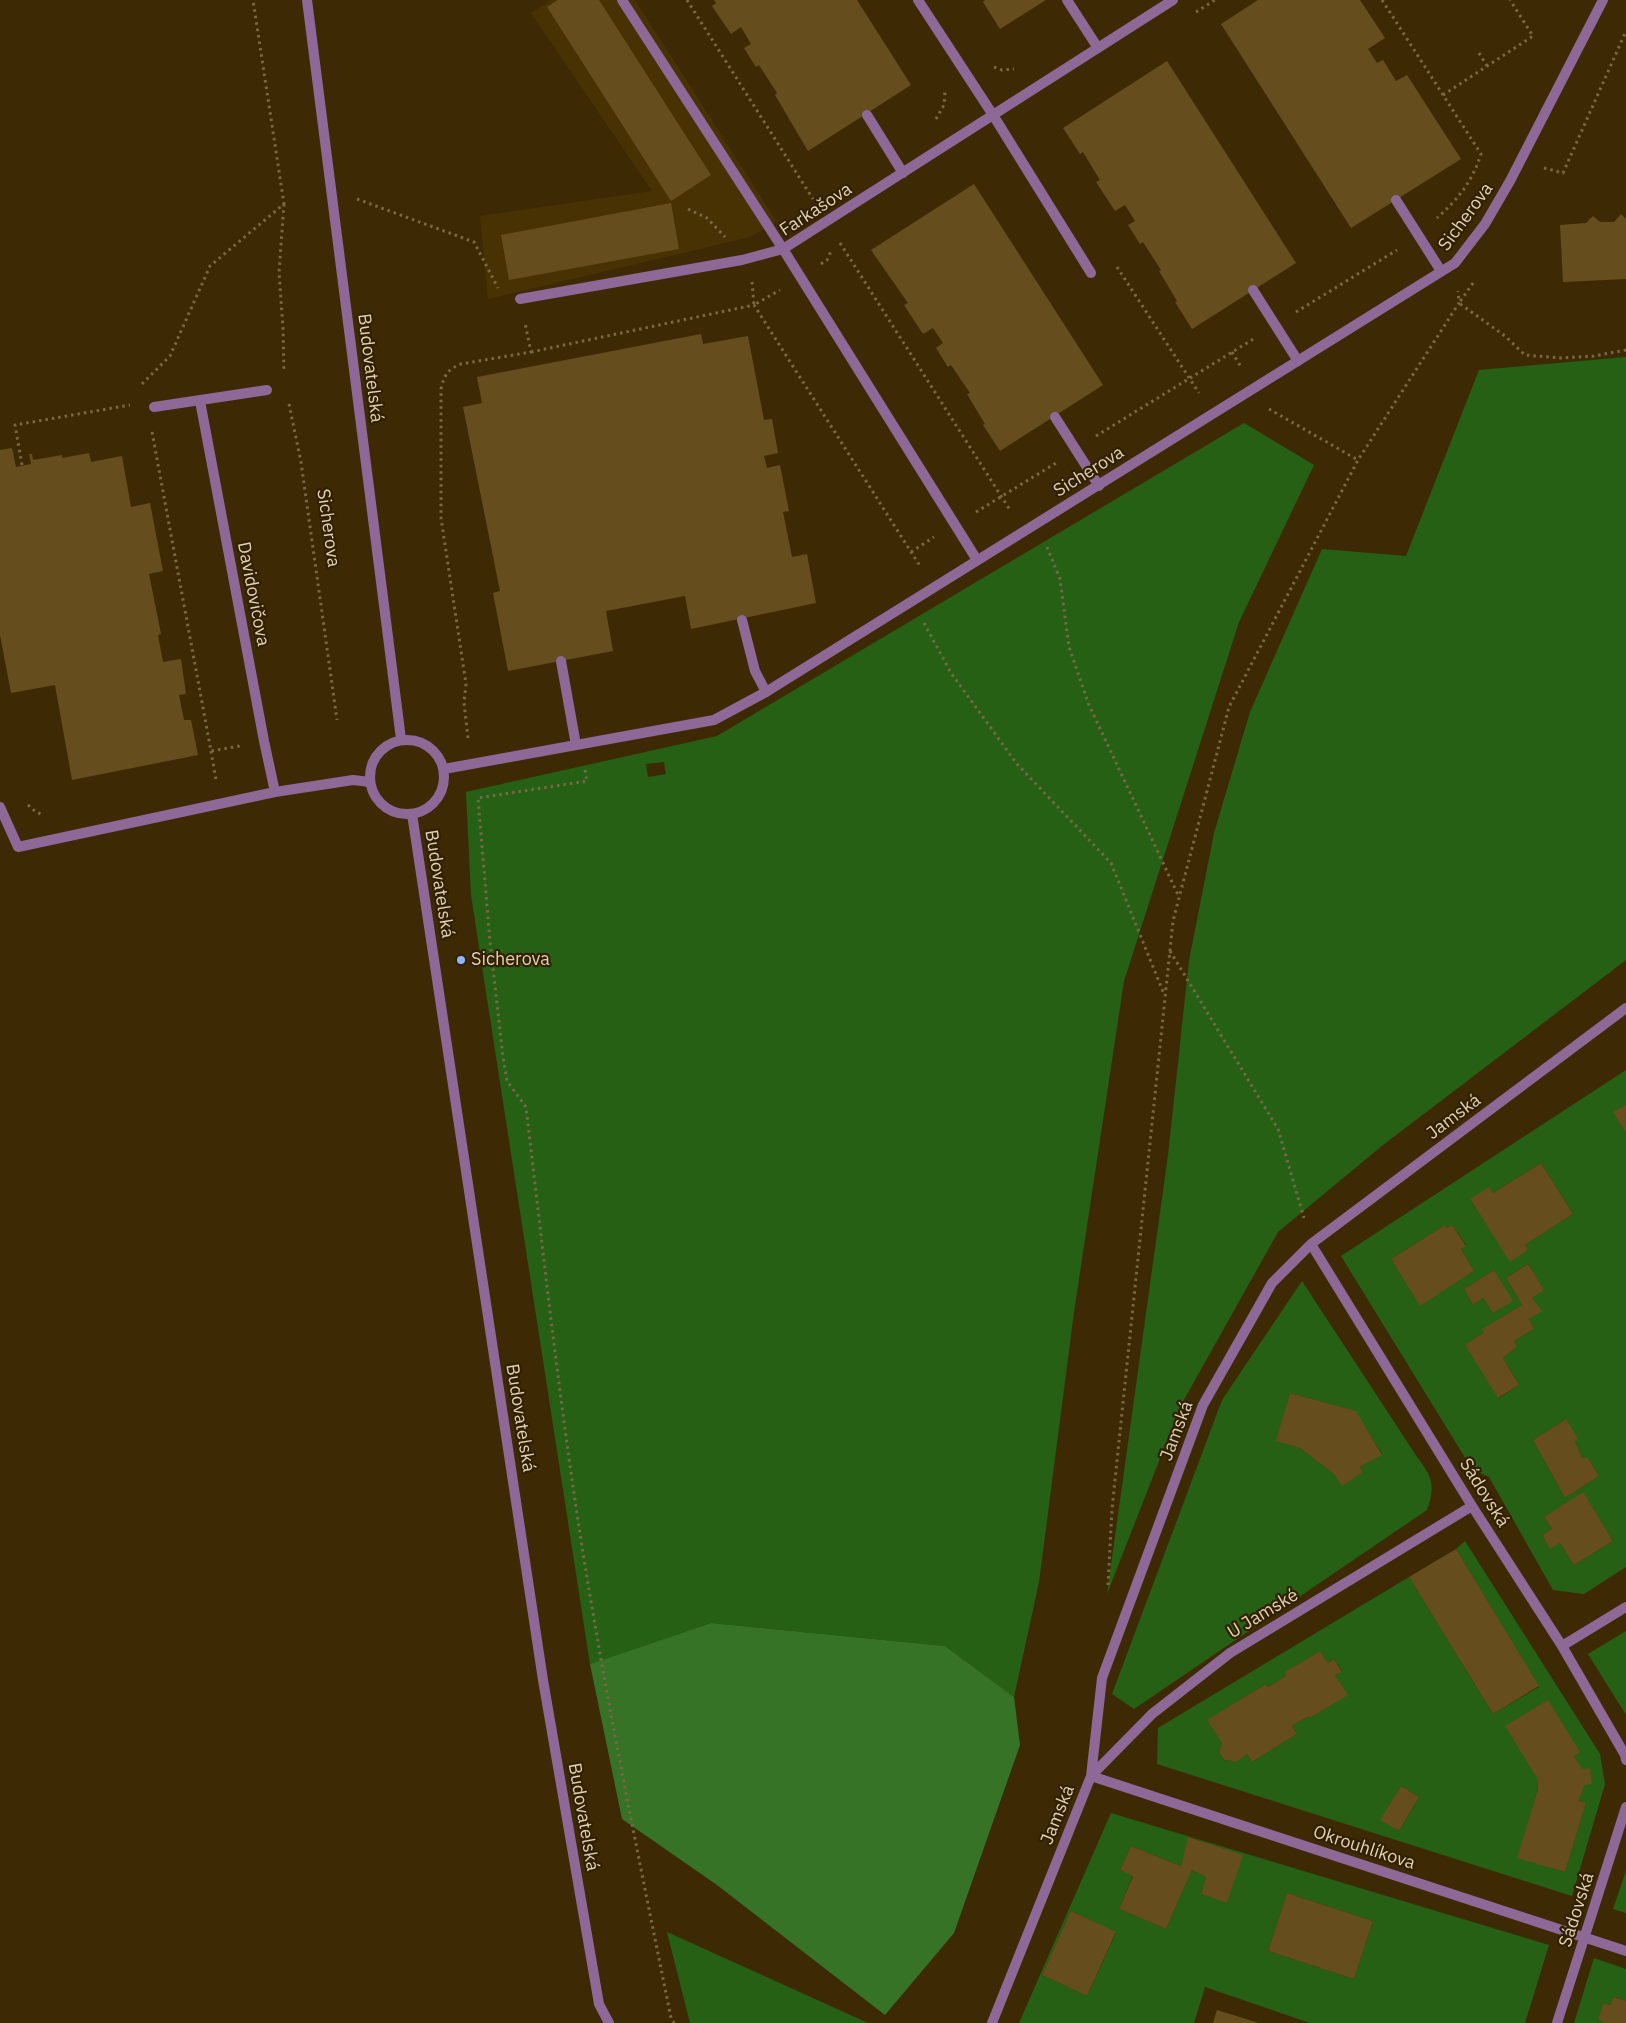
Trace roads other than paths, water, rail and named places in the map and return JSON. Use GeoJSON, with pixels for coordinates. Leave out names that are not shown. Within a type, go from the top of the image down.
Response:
{"type":"FeatureCollection","features":[{"type":"Feature","properties":{"kind":"street","name":"Budovatelská"},"geometry":{"type":"LineString","coordinates":[[307,0],[401,740]]}},
{"type":"Feature","properties":{"kind":"street"},"geometry":{"type":"LineString","coordinates":[[520,298],[742,260],[783,249],[622,0]]}},
{"type":"Feature","properties":{"kind":"street"},"geometry":{"type":"LineString","coordinates":[[918,0],[993,115],[1091,274]]}},
{"type":"Feature","properties":{"kind":"street"},"geometry":{"type":"LineString","coordinates":[[1067,0],[1098,48]]}},
{"type":"Feature","properties":{"kind":"street","name":"Farkašova"},"geometry":{"type":"LineString","coordinates":[[977,560],[783,249],[1174,0]]}},
{"type":"Feature","properties":{"kind":"street","name":"Sicherova"},"geometry":{"type":"LineString","coordinates":[[444,769],[714,720],[766,692],[1455,263],[1485,224],[1510,182],[1603,0]]}},
{"type":"Feature","properties":{"kind":"street"},"geometry":{"type":"LineString","coordinates":[[867,115],[903,173]]}},
{"type":"Feature","properties":{"kind":"street"},"geometry":{"type":"LineString","coordinates":[[1396,200],[1441,271]]}},
{"type":"Feature","properties":{"kind":"street"},"geometry":{"type":"LineString","coordinates":[[1254,290],[1298,361]]}},
{"type":"Feature","properties":{"kind":"street"},"geometry":{"type":"LineString","coordinates":[[154,407],[267,390]]}},
{"type":"Feature","properties":{"kind":"street","name":"Davidovičova"},"geometry":{"type":"LineString","coordinates":[[200,401],[275,792]]}},
{"type":"Feature","properties":{"kind":"street"},"geometry":{"type":"LineString","coordinates":[[1055,417],[1099,486]]}},
{"type":"Feature","properties":{"kind":"street"},"geometry":{"type":"LineString","coordinates":[[742,620],[755,672],[766,692]]}},
{"type":"Feature","properties":{"kind":"street"},"geometry":{"type":"LineString","coordinates":[[561,661],[579,744]]}},
{"type":"Feature","properties":{"kind":"street"},"geometry":{"type":"LineString","coordinates":[[412,739],[423,742],[433,749],[440,758],[444,769],[445,781],[442,793],[424,811],[412,814],[400,814],[389,810],[373,793],[370,782],[370,770],[374,759],[390,743],[401,740],[412,739]]}},
{"type":"Feature","properties":{"kind":"street"},"geometry":{"type":"LineString","coordinates":[[0,807],[18,847],[275,792],[353,780],[370,782]]}},
{"type":"Feature","properties":{"kind":"street","name":"Budovatelská"},"geometry":{"type":"LineString","coordinates":[[412,814],[543,1680],[599,2004],[608,2023]]}},
{"type":"Feature","properties":{"kind":"street","name":"Jamská"},"geometry":{"type":"LineString","coordinates":[[992,2023],[1091,1776],[1102,1678],[1204,1405],[1272,1283],[1311,1244],[1626,1008]]}},
{"type":"Feature","properties":{"kind":"street","name":"Sádovská"},"geometry":{"type":"LineString","coordinates":[[1311,1244],[1472,1506],[1562,1646],[1625,1755],[1626,1760]]}},
{"type":"Feature","properties":{"kind":"street","name":"U Jamské"},"geometry":{"type":"LineString","coordinates":[[1091,1776],[1152,1714],[1230,1653],[1472,1506]]}},
{"type":"Feature","properties":{"kind":"street"},"geometry":{"type":"LineString","coordinates":[[1562,1646],[1626,1607]]}},
{"type":"Feature","properties":{"kind":"street","name":"Okrouhlíkova"},"geometry":{"type":"LineString","coordinates":[[1091,1776],[1626,1951]]}},
{"type":"Feature","properties":{"kind":"street","name":"Sádovská"},"geometry":{"type":"LineString","coordinates":[[1557,2023],[1626,1807]]}},
{"type":"Feature","properties":{"kind":"place","name":"Sicherova"},"geometry":{"type":"Point","coordinates":[461,960]}}]}
